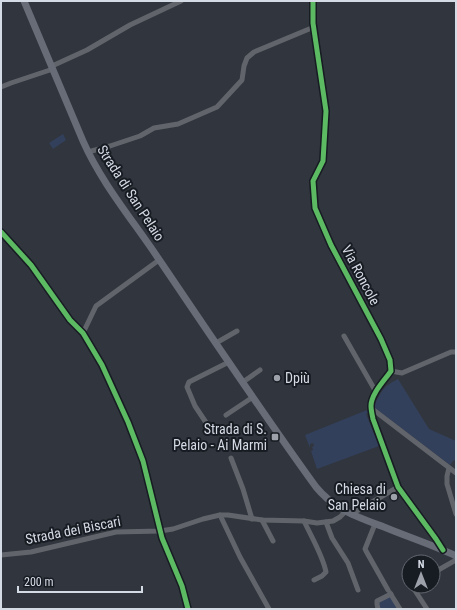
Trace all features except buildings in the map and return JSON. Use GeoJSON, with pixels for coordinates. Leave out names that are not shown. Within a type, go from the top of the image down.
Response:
{"type":"FeatureCollection","features":[{"type":"Feature","properties":{"kind":"main road","name":"Strada di San Pelaio"},"geometry":{"type":"LineString","coordinates":[[24,1],[88,152],[108,185],[216,344],[316,487],[332,503],[349,513],[456,556]]}},
{"type":"Feature","properties":{"kind":"street"},"geometry":{"type":"LineString","coordinates":[[1,88],[52,68],[130,25],[181,1]]}},
{"type":"Feature","properties":{"kind":"street","name":"Via Roncole"},"geometry":{"type":"LineString","coordinates":[[313,1],[314,27],[326,111],[323,161],[313,181],[315,208],[331,245],[381,339],[390,360],[391,371]]}},
{"type":"Feature","properties":{"kind":"street"},"geometry":{"type":"LineString","coordinates":[[88,152],[140,136],[154,128],[178,124],[216,107],[242,80],[247,58],[254,52],[314,27]]}},
{"type":"Feature","properties":{"kind":"street"},"geometry":{"type":"LineString","coordinates":[[1,232],[32,266],[70,320],[83,333],[102,365],[128,422],[143,461],[162,538],[182,586],[188,609]]}},
{"type":"Feature","properties":{"kind":"street"},"geometry":{"type":"LineString","coordinates":[[83,333],[96,306],[159,260]]}},
{"type":"Feature","properties":{"kind":"street"},"geometry":{"type":"LineString","coordinates":[[216,344],[237,331]]}},
{"type":"Feature","properties":{"kind":"street"},"geometry":{"type":"LineString","coordinates":[[344,336],[376,392]]}},
{"type":"Feature","properties":{"kind":"street"},"geometry":{"type":"LineString","coordinates":[[443,550],[398,487],[373,419],[371,408],[373,396],[391,371],[402,373],[451,352],[456,352]]}},
{"type":"Feature","properties":{"kind":"street"},"geometry":{"type":"LineString","coordinates":[[207,424],[196,406],[188,387],[189,382],[229,362]]}},
{"type":"Feature","properties":{"kind":"street"},"geometry":{"type":"LineString","coordinates":[[243,382],[260,370]]}},
{"type":"Feature","properties":{"kind":"street"},"geometry":{"type":"LineString","coordinates":[[226,415],[253,397]]}},
{"type":"Feature","properties":{"kind":"street"},"geometry":{"type":"LineString","coordinates":[[371,408],[456,473]]}},
{"type":"Feature","properties":{"kind":"street"},"geometry":{"type":"LineString","coordinates":[[230,458],[244,489],[252,519]]}},
{"type":"Feature","properties":{"kind":"street"},"geometry":{"type":"LineString","coordinates":[[449,468],[447,484],[456,514]]}},
{"type":"Feature","properties":{"kind":"street"},"geometry":{"type":"LineString","coordinates":[[269,609],[240,557],[220,515],[262,520],[317,523],[326,522],[355,512],[398,487]]}},
{"type":"Feature","properties":{"kind":"street","name":"Strada dei Biscari"},"geometry":{"type":"LineString","coordinates":[[1,555],[32,552],[116,532],[160,531],[173,529],[220,515]]}},
{"type":"Feature","properties":{"kind":"street"},"geometry":{"type":"LineString","coordinates":[[262,520],[273,541]]}},
{"type":"Feature","properties":{"kind":"street"},"geometry":{"type":"LineString","coordinates":[[304,522],[320,555],[326,572],[314,580]]}},
{"type":"Feature","properties":{"kind":"street"},"geometry":{"type":"LineString","coordinates":[[326,522],[332,538],[348,563],[358,590]]}},
{"type":"Feature","properties":{"kind":"street"},"geometry":{"type":"LineString","coordinates":[[375,524],[367,544],[366,551],[400,609]]}},
{"type":"Feature","properties":{"kind":"street"},"geometry":{"type":"LineString","coordinates":[[434,546],[436,539]]}},
{"type":"Feature","properties":{"kind":"street"},"geometry":{"type":"LineString","coordinates":[[441,568],[456,560]]}},
{"type":"Feature","properties":{"kind":"street"},"geometry":{"type":"LineString","coordinates":[[378,609],[377,601],[390,592]]}},
{"type":"Feature","properties":{"kind":"street"},"geometry":{"type":"LineString","coordinates":[[417,594],[427,609]]}},
{"type":"Feature","properties":{"kind":"shaded area"},"geometry":{"type":"Polygon","coordinates":[[[63,134],[66,140],[53,149],[49,143],[63,134]]]}},
{"type":"Feature","properties":{"kind":"shaded area"},"geometry":{"type":"Polygon","coordinates":[[[398,379],[429,429],[456,441],[456,462],[454,460],[450,465],[375,408],[374,406],[383,390],[389,384],[398,379]]]}},
{"type":"Feature","properties":{"kind":"shaded area"},"geometry":{"type":"Polygon","coordinates":[[[367,410],[368,413],[366,414],[379,446],[317,469],[311,451],[313,450],[312,447],[314,446],[313,443],[310,444],[310,448],[305,435],[367,410]]]}},
{"type":"Feature","properties":{"kind":"shaded area"},"geometry":{"type":"Polygon","coordinates":[[[391,594],[400,609],[378,609],[377,601],[391,594]]]}},
{"type":"Feature","properties":{"kind":"cycle path"},"geometry":{"type":"LineString","coordinates":[[313,1],[313,23],[326,111],[323,161],[313,181],[315,208],[331,245],[381,339],[390,360],[391,371],[375,392],[371,408],[373,419],[398,487],[443,550]]}},
{"type":"Feature","properties":{"kind":"cycle path"},"geometry":{"type":"LineString","coordinates":[[1,232],[31,265],[70,320],[83,333],[102,365],[128,422],[143,461],[162,538],[182,586],[188,609]]}},
{"type":"Feature","properties":{"kind":"place","name":"Dpiù"},"geometry":{"type":"Point","coordinates":[277,378]}},
{"type":"Feature","properties":{"kind":"place","name":"Strada di S. Pelaio - Ai Marmi"},"geometry":{"type":"Point","coordinates":[275,437]}},
{"type":"Feature","properties":{"kind":"place","name":"Chiesa di San Pelaio"},"geometry":{"type":"Point","coordinates":[394,497]}}]}
